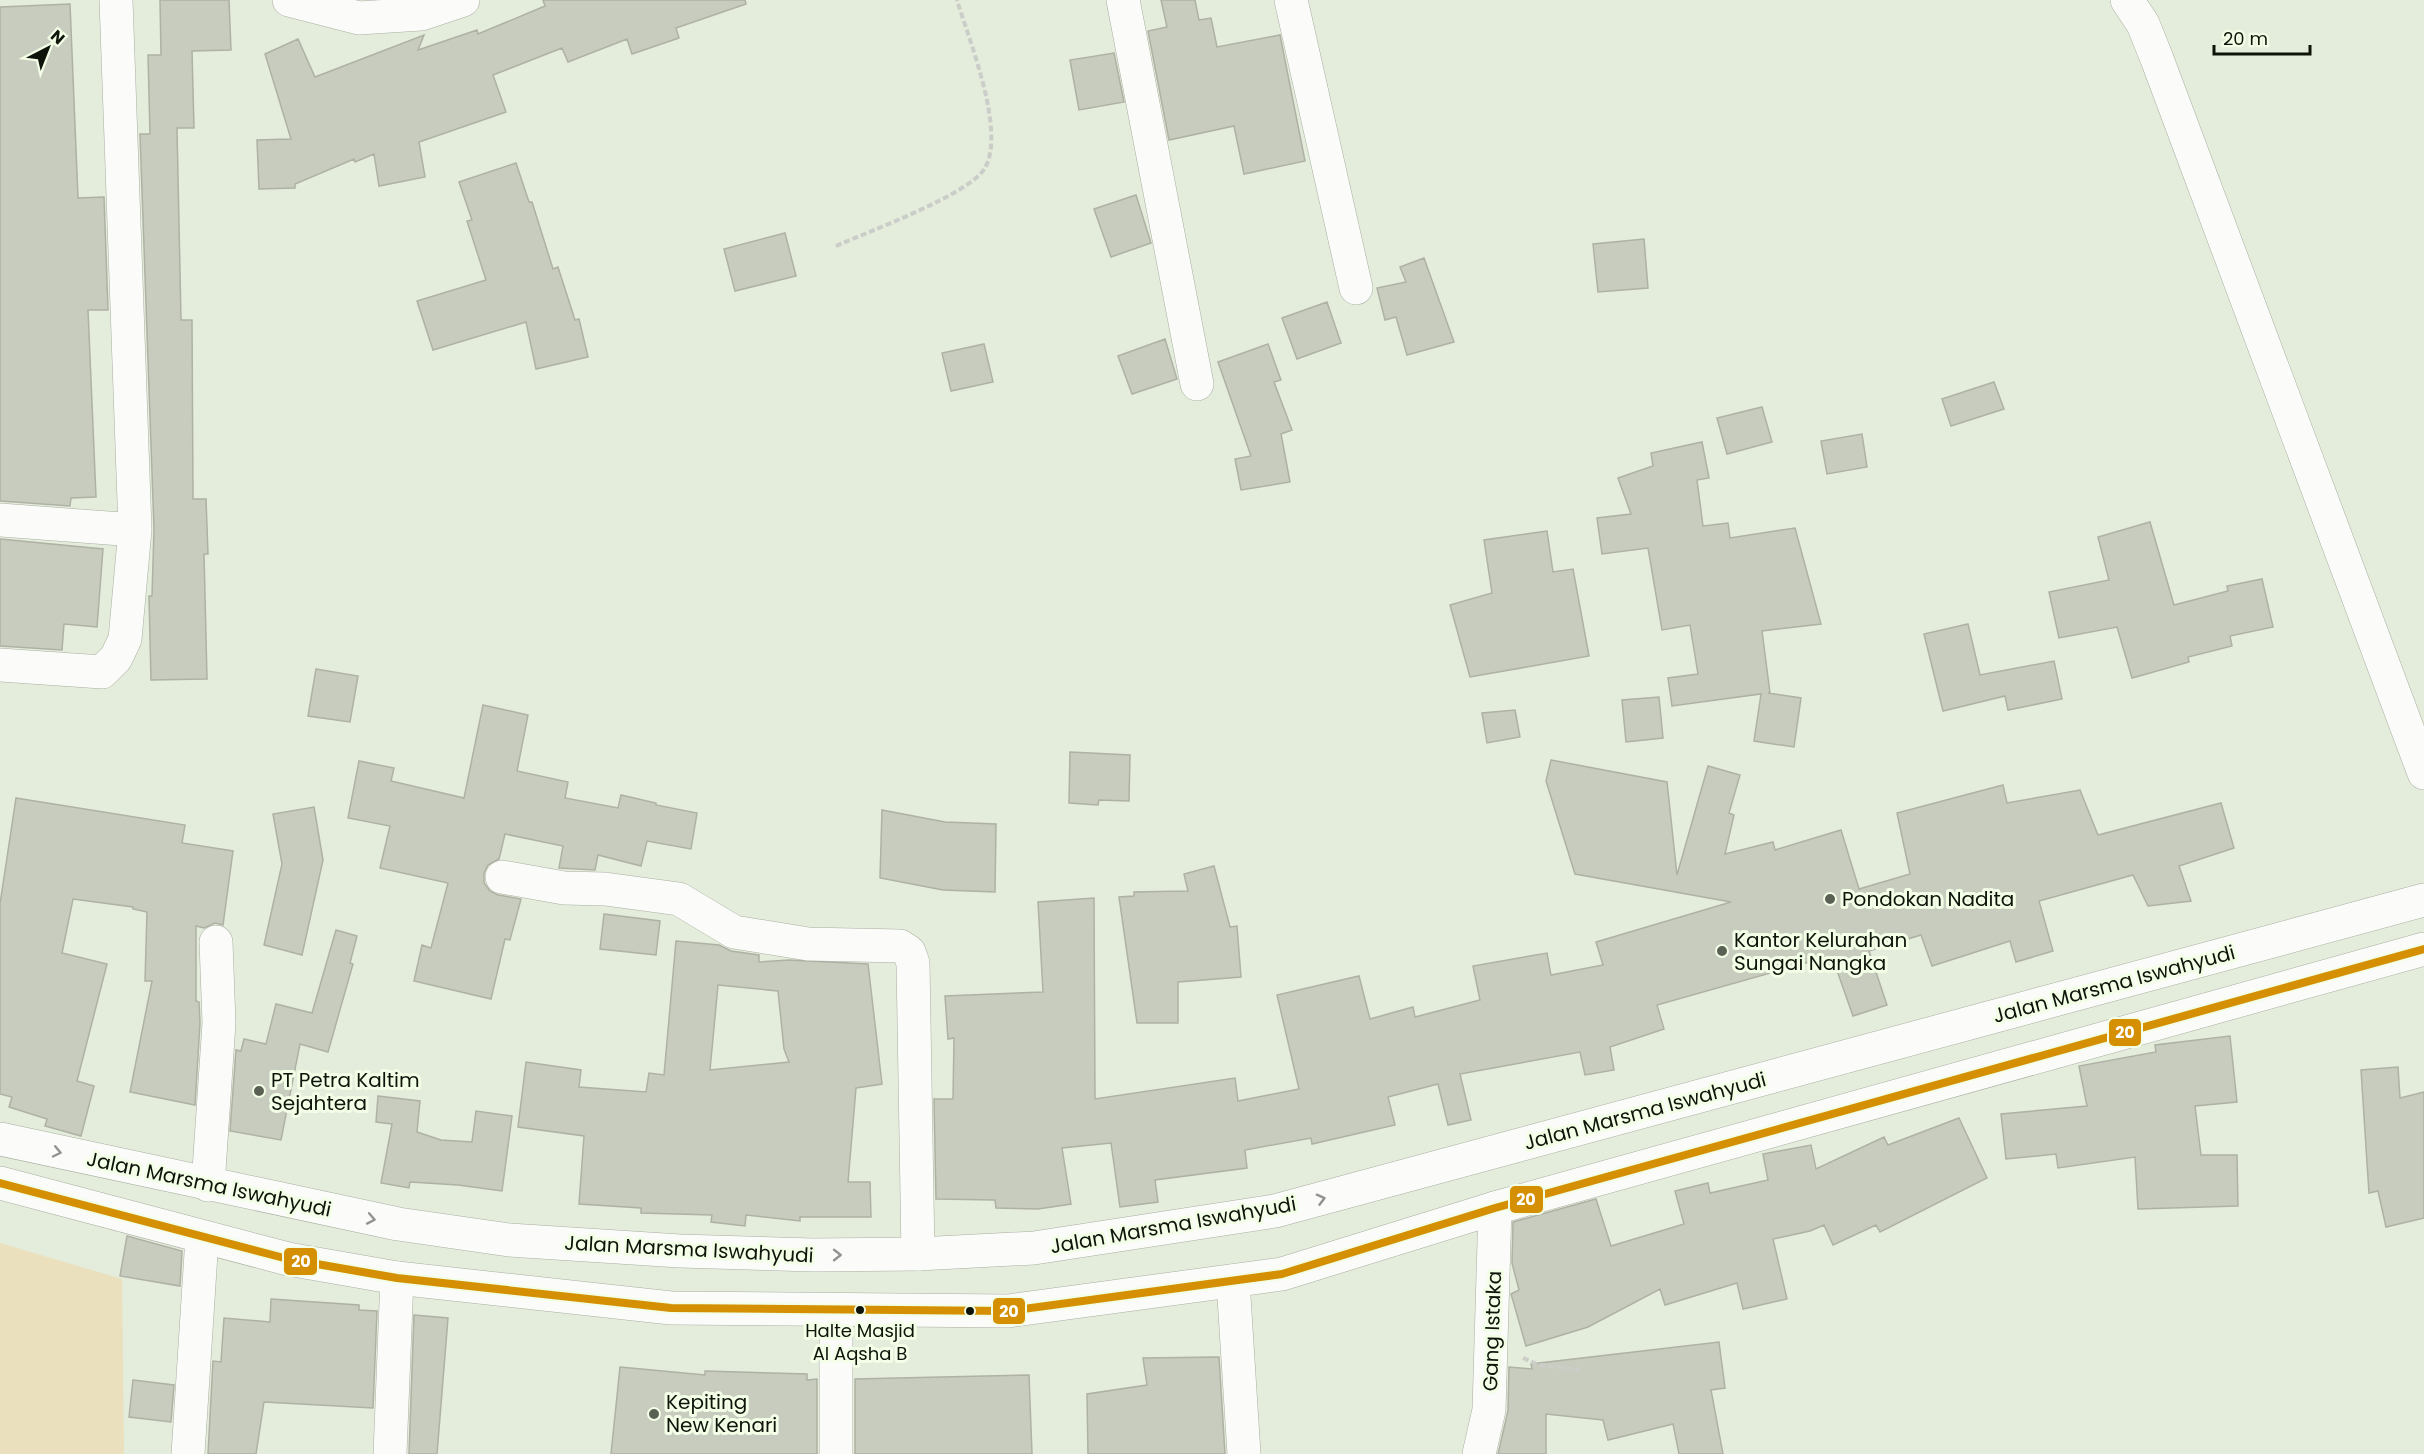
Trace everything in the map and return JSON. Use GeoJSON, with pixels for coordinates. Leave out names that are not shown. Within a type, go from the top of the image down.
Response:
{"type":"FeatureCollection","features":[{"type":"Feature","properties":{"kind":"main road"},"geometry":{"type":"LineString","coordinates":[[0,665],[102,672],[116,658],[125,639],[135,530],[116,0]]}},
{"type":"Feature","properties":{"kind":"main road"},"geometry":{"type":"LineString","coordinates":[[296,1],[359,18],[422,14],[463,0]]}},
{"type":"Feature","properties":{"kind":"main road"},"geometry":{"type":"LineString","coordinates":[[1123,0],[1197,384]]}},
{"type":"Feature","properties":{"kind":"main road"},"geometry":{"type":"LineString","coordinates":[[1291,0],[1356,288]]}},
{"type":"Feature","properties":{"kind":"main road"},"geometry":{"type":"LineString","coordinates":[[2127,0],[2143,24],[2157,59],[2424,773]]}},
{"type":"Feature","properties":{"kind":"main road"},"geometry":{"type":"LineString","coordinates":[[0,520],[135,530]]}},
{"type":"Feature","properties":{"kind":"main road"},"geometry":{"type":"LineString","coordinates":[[502,877],[564,888],[605,889],[679,899],[734,932],[808,944],[900,946],[909,952],[913,963],[918,1254]]}},
{"type":"Feature","properties":{"kind":"main road","name":"Jalan Marsma Iswahyudi"},"geometry":{"type":"LineString","coordinates":[[0,1139],[398,1224],[509,1240],[680,1251],[813,1255],[918,1254],[1034,1248],[1275,1211],[2424,900]]}},
{"type":"Feature","properties":{"kind":"main road"},"geometry":{"type":"LineString","coordinates":[[208,1185],[219,1023],[216,942]]}},
{"type":"Feature","properties":{"kind":"main road"},"geometry":{"type":"LineString","coordinates":[[0,1183],[288,1259],[397,1278],[671,1308],[1008,1311],[1282,1274],[1495,1208],[2010,1062],[2424,949]]}},
{"type":"Feature","properties":{"kind":"main road","name":"Gang Istaka"},"geometry":{"type":"LineString","coordinates":[[1479,1454],[1489,1410],[1495,1208]]}},
{"type":"Feature","properties":{"kind":"main road"},"geometry":{"type":"LineString","coordinates":[[188,1454],[202,1238]]}},
{"type":"Feature","properties":{"kind":"main road"},"geometry":{"type":"LineString","coordinates":[[390,1454],[397,1278]]}},
{"type":"Feature","properties":{"kind":"main road"},"geometry":{"type":"LineString","coordinates":[[1233,1281],[1244,1454]]}},
{"type":"Feature","properties":{"kind":"main road"},"geometry":{"type":"LineString","coordinates":[[836,1311],[836,1454]]}},
{"type":"Feature","properties":{"kind":"path"},"geometry":{"type":"LineString","coordinates":[[836,246],[941,200],[975,180],[985,168],[991,125],[988,101],[957,0]]}},
{"type":"Feature","properties":{"kind":"path"},"geometry":{"type":"LineString","coordinates":[[1491,1339],[1539,1365],[1582,1370]]}},
{"type":"Feature","properties":{"kind":"shaded area"},"geometry":{"type":"Polygon","coordinates":[[[0,1243],[122,1279],[124,1454],[0,1454],[0,1243]]]}},
{"type":"Feature","properties":{"kind":"building"},"geometry":{"type":"Polygon","coordinates":[[[160,0],[229,0],[231,50],[192,51],[194,128],[177,128],[181,320],[192,320],[193,499],[206,499],[208,554],[204,554],[207,679],[151,680],[149,596],[152,596],[154,529],[140,134],[150,134],[148,55],[161,55],[160,0]]]}},
{"type":"Feature","properties":{"kind":"building"},"geometry":{"type":"Polygon","coordinates":[[[543,0],[745,0],[746,4],[676,28],[679,38],[632,54],[627,39],[568,62],[562,48],[493,75],[506,112],[419,142],[425,177],[379,186],[374,154],[355,162],[354,159],[295,184],[295,188],[259,189],[257,140],[291,139],[265,54],[298,39],[315,77],[424,35],[418,50],[477,30],[478,34],[545,6],[543,0]]]}},
{"type":"Feature","properties":{"kind":"building"},"geometry":{"type":"Polygon","coordinates":[[[1161,0],[1195,0],[1199,20],[1211,18],[1217,47],[1280,35],[1305,161],[1244,174],[1234,126],[1169,140],[1148,31],[1167,27],[1161,0]]]}},
{"type":"Feature","properties":{"kind":"building"},"geometry":{"type":"Polygon","coordinates":[[[70,4],[78,198],[104,197],[108,310],[88,310],[96,497],[71,498],[70,506],[0,501],[0,7],[70,4]]]}},
{"type":"Feature","properties":{"kind":"building"},"geometry":{"type":"Polygon","coordinates":[[[1114,53],[1124,102],[1079,110],[1070,60],[1114,53]]]}},
{"type":"Feature","properties":{"kind":"building"},"geometry":{"type":"Polygon","coordinates":[[[516,163],[529,202],[532,202],[553,269],[558,267],[575,320],[579,319],[588,357],[536,369],[526,322],[433,350],[417,301],[486,280],[467,221],[472,220],[459,182],[516,163]]]}},
{"type":"Feature","properties":{"kind":"building"},"geometry":{"type":"Polygon","coordinates":[[[1136,195],[1151,243],[1111,257],[1094,209],[1136,195]]]}},
{"type":"Feature","properties":{"kind":"building"},"geometry":{"type":"Polygon","coordinates":[[[785,233],[796,276],[735,291],[724,249],[785,233]]]}},
{"type":"Feature","properties":{"kind":"building"},"geometry":{"type":"Polygon","coordinates":[[[1644,239],[1648,288],[1598,292],[1593,244],[1644,239]]]}},
{"type":"Feature","properties":{"kind":"building"},"geometry":{"type":"Polygon","coordinates":[[[1424,258],[1454,342],[1407,355],[1396,317],[1385,320],[1377,288],[1406,282],[1400,267],[1424,258]]]}},
{"type":"Feature","properties":{"kind":"building"},"geometry":{"type":"Polygon","coordinates":[[[1327,302],[1341,343],[1297,359],[1282,318],[1327,302]]]}},
{"type":"Feature","properties":{"kind":"building"},"geometry":{"type":"Polygon","coordinates":[[[1165,339],[1177,379],[1132,394],[1118,356],[1165,339]]]}},
{"type":"Feature","properties":{"kind":"building"},"geometry":{"type":"Polygon","coordinates":[[[984,344],[993,382],[951,391],[942,353],[984,344]]]}},
{"type":"Feature","properties":{"kind":"building"},"geometry":{"type":"Polygon","coordinates":[[[1268,344],[1281,380],[1274,382],[1292,430],[1281,434],[1290,482],[1241,490],[1235,459],[1251,456],[1218,362],[1268,344]]]}},
{"type":"Feature","properties":{"kind":"building"},"geometry":{"type":"Polygon","coordinates":[[[1994,382],[2004,409],[1951,426],[1942,399],[1994,382]]]}},
{"type":"Feature","properties":{"kind":"building"},"geometry":{"type":"Polygon","coordinates":[[[1762,407],[1772,442],[1727,454],[1717,418],[1762,407]]]}},
{"type":"Feature","properties":{"kind":"building"},"geometry":{"type":"Polygon","coordinates":[[[1862,434],[1867,467],[1827,474],[1821,441],[1862,434]]]}},
{"type":"Feature","properties":{"kind":"building"},"geometry":{"type":"Polygon","coordinates":[[[1702,442],[1709,478],[1697,480],[1703,526],[1728,523],[1730,538],[1795,528],[1821,624],[1762,631],[1770,693],[1768,693],[1801,698],[1794,747],[1754,741],[1761,694],[1672,706],[1668,678],[1698,674],[1690,625],[1662,630],[1648,548],[1602,554],[1597,518],[1631,514],[1618,478],[1653,466],[1651,453],[1702,442]]]}},
{"type":"Feature","properties":{"kind":"building"},"geometry":{"type":"Polygon","coordinates":[[[2150,522],[2174,605],[2228,591],[2227,586],[2262,579],[2273,627],[2230,636],[2232,646],[2188,657],[2189,662],[2132,678],[2117,627],[2059,638],[2049,592],[2109,580],[2098,537],[2150,522]]]}},
{"type":"Feature","properties":{"kind":"building"},"geometry":{"type":"Polygon","coordinates":[[[1547,531],[1553,572],[1573,569],[1589,656],[1470,677],[1450,605],[1492,593],[1484,540],[1547,531]]]}},
{"type":"Feature","properties":{"kind":"building"},"geometry":{"type":"Polygon","coordinates":[[[0,539],[103,549],[97,627],[64,624],[62,650],[0,646],[0,539]]]}},
{"type":"Feature","properties":{"kind":"building"},"geometry":{"type":"Polygon","coordinates":[[[1968,624],[1980,675],[2054,661],[2062,699],[2008,710],[2005,696],[1943,711],[1924,634],[1968,624]]]}},
{"type":"Feature","properties":{"kind":"building"},"geometry":{"type":"Polygon","coordinates":[[[316,669],[358,676],[350,722],[308,716],[316,669]]]}},
{"type":"Feature","properties":{"kind":"building"},"geometry":{"type":"Polygon","coordinates":[[[1659,697],[1663,738],[1626,742],[1622,700],[1659,697]]]}},
{"type":"Feature","properties":{"kind":"building"},"geometry":{"type":"Polygon","coordinates":[[[483,705],[528,715],[517,771],[568,782],[565,798],[618,808],[621,795],[697,813],[691,849],[647,841],[641,866],[598,855],[595,870],[559,868],[563,846],[505,834],[499,859],[488,865],[484,873],[484,883],[490,891],[498,895],[521,899],[510,940],[505,939],[491,999],[414,981],[422,945],[431,948],[448,883],[380,868],[390,826],[348,818],[359,761],[394,768],[391,781],[464,798],[483,705]]]}},
{"type":"Feature","properties":{"kind":"building"},"geometry":{"type":"Polygon","coordinates":[[[1515,710],[1520,737],[1487,743],[1482,713],[1515,710]]]}},
{"type":"Feature","properties":{"kind":"building"},"geometry":{"type":"Polygon","coordinates":[[[1070,752],[1130,755],[1129,801],[1099,800],[1098,805],[1069,803],[1070,752]]]}},
{"type":"Feature","properties":{"kind":"building"},"geometry":{"type":"Polygon","coordinates":[[[1551,760],[1667,782],[1677,875],[1708,766],[1740,775],[1729,813],[1734,815],[1725,854],[1773,842],[1775,850],[1841,830],[1859,889],[1910,874],[1897,813],[2003,785],[2007,803],[2080,790],[2098,835],[2221,803],[2234,848],[2179,866],[2191,901],[2148,906],[2133,875],[2039,901],[2053,951],[2016,962],[2010,941],[1932,966],[1921,935],[1869,951],[1887,1005],[1853,1016],[1834,962],[1818,967],[1816,960],[1657,1005],[1664,1029],[1610,1047],[1614,1070],[1585,1075],[1580,1052],[1460,1074],[1471,1120],[1448,1125],[1438,1084],[1388,1097],[1395,1125],[1312,1144],[1311,1138],[1245,1150],[1247,1168],[1155,1180],[1158,1202],[1120,1207],[1111,1143],[1062,1148],[1071,1204],[1038,1209],[996,1208],[995,1200],[936,1199],[934,1099],[953,1099],[954,1038],[948,1039],[945,996],[1043,992],[1038,902],[1094,898],[1095,1099],[1235,1078],[1238,1101],[1299,1089],[1277,995],[1359,976],[1370,1019],[1413,1007],[1415,1017],[1480,1000],[1473,966],[1547,953],[1551,975],[1603,965],[1596,942],[1731,902],[1575,874],[1546,781],[1551,760]]]}},
{"type":"Feature","properties":{"kind":"building"},"geometry":{"type":"Polygon","coordinates":[[[16,798],[185,825],[182,843],[233,851],[223,925],[215,923],[204,928],[196,926],[196,1001],[199,1002],[200,1023],[195,1105],[130,1092],[152,981],[145,981],[147,912],[133,909],[133,907],[73,899],[62,953],[107,964],[77,1081],[94,1086],[81,1136],[45,1126],[47,1119],[9,1107],[12,1097],[0,1094],[0,904],[16,798]]]}},
{"type":"Feature","properties":{"kind":"building"},"geometry":{"type":"Polygon","coordinates":[[[314,807],[323,860],[302,955],[264,945],[282,864],[273,814],[314,807]]]}},
{"type":"Feature","properties":{"kind":"building"},"geometry":{"type":"Polygon","coordinates":[[[882,810],[945,822],[996,824],[995,892],[943,890],[880,878],[882,810]]]}},
{"type":"Feature","properties":{"kind":"building"},"geometry":{"type":"Polygon","coordinates":[[[1214,866],[1230,927],[1237,926],[1241,977],[1178,982],[1178,1023],[1137,1023],[1119,897],[1134,896],[1134,892],[1188,891],[1184,874],[1214,866]]]}},
{"type":"Feature","properties":{"kind":"building"},"geometry":{"type":"Polygon","coordinates":[[[604,914],[660,921],[656,955],[600,949],[604,914]]]}},
{"type":"Feature","properties":{"kind":"building"},"geometry":{"type":"Polygon","coordinates":[[[336,930],[357,936],[350,963],[353,964],[328,1052],[300,1044],[281,1140],[230,1131],[236,1050],[241,1051],[244,1039],[266,1044],[276,1004],[312,1013],[336,930]]]}},
{"type":"Feature","properties":{"kind":"building"},"geometry":{"type":"Polygon","coordinates":[[[676,941],[719,945],[731,951],[759,955],[759,962],[789,960],[868,964],[882,1084],[856,1088],[848,1182],[870,1182],[871,1217],[800,1217],[800,1221],[746,1215],[745,1226],[711,1222],[712,1215],[641,1213],[641,1208],[579,1204],[584,1136],[518,1127],[526,1062],[581,1070],[579,1087],[646,1092],[649,1073],[664,1075],[676,941]],[[718,985],[710,1070],[789,1062],[784,1049],[778,991],[718,985]]]}},
{"type":"Feature","properties":{"kind":"building"},"geometry":{"type":"Polygon","coordinates":[[[2230,1036],[2237,1102],[2195,1106],[2201,1155],[2237,1155],[2238,1206],[2138,1209],[2135,1157],[2058,1168],[2056,1154],[2006,1159],[2001,1114],[2087,1106],[2079,1066],[2156,1052],[2155,1045],[2230,1036]]]}},
{"type":"Feature","properties":{"kind":"building"},"geometry":{"type":"Polygon","coordinates":[[[2398,1067],[2400,1098],[2424,1092],[2424,1218],[2386,1227],[2378,1191],[2369,1193],[2361,1070],[2398,1067]]]}},
{"type":"Feature","properties":{"kind":"building"},"geometry":{"type":"Polygon","coordinates":[[[378,1096],[420,1101],[417,1132],[441,1140],[472,1142],[476,1111],[512,1116],[502,1191],[410,1182],[409,1188],[381,1183],[392,1124],[376,1122],[378,1096]]]}},
{"type":"Feature","properties":{"kind":"building"},"geometry":{"type":"Polygon","coordinates":[[[1959,1118],[1987,1178],[1880,1232],[1876,1225],[1833,1245],[1824,1225],[1810,1231],[1773,1239],[1787,1299],[1743,1309],[1737,1283],[1665,1305],[1660,1289],[1588,1327],[1526,1346],[1511,1294],[1519,1290],[1512,1263],[1513,1222],[1596,1199],[1611,1246],[1684,1224],[1675,1191],[1708,1183],[1710,1193],[1768,1180],[1763,1154],[1811,1145],[1816,1169],[1884,1137],[1888,1145],[1959,1118]]]}},
{"type":"Feature","properties":{"kind":"building"},"geometry":{"type":"Polygon","coordinates":[[[127,1236],[182,1251],[180,1286],[120,1276],[127,1236]]]}},
{"type":"Feature","properties":{"kind":"building"},"geometry":{"type":"Polygon","coordinates":[[[271,1299],[359,1305],[359,1310],[377,1311],[373,1408],[264,1402],[256,1454],[208,1454],[213,1361],[221,1362],[224,1318],[270,1322],[271,1299]]]}},
{"type":"Feature","properties":{"kind":"building"},"geometry":{"type":"Polygon","coordinates":[[[414,1315],[448,1318],[437,1454],[409,1454],[414,1315]]]}},
{"type":"Feature","properties":{"kind":"building"},"geometry":{"type":"Polygon","coordinates":[[[1719,1342],[1725,1388],[1711,1390],[1723,1454],[1679,1454],[1673,1424],[1608,1440],[1603,1420],[1546,1414],[1546,1454],[1498,1454],[1508,1411],[1509,1367],[1532,1369],[1531,1364],[1719,1342]]]}},
{"type":"Feature","properties":{"kind":"building"},"geometry":{"type":"Polygon","coordinates":[[[1219,1357],[1225,1454],[1088,1454],[1087,1394],[1147,1385],[1143,1358],[1219,1357]]]}},
{"type":"Feature","properties":{"kind":"building"},"geometry":{"type":"Polygon","coordinates":[[[620,1367],[705,1375],[705,1371],[807,1374],[807,1380],[817,1379],[817,1454],[611,1454],[620,1367]]]}},
{"type":"Feature","properties":{"kind":"building"},"geometry":{"type":"Polygon","coordinates":[[[1029,1375],[1032,1454],[855,1454],[855,1379],[1029,1375]]]}},
{"type":"Feature","properties":{"kind":"building"},"geometry":{"type":"Polygon","coordinates":[[[133,1380],[174,1385],[171,1422],[129,1417],[133,1380]]]}},
{"type":"Feature","properties":{"kind":"transit line","name":"20"},"geometry":{"type":"LineString","coordinates":[[0,1183],[288,1259],[397,1278],[671,1308],[1008,1311],[1282,1274],[1495,1208],[2424,949]]}},
{"type":"Feature","properties":{"kind":"place","name":"Pondokan Nadita"},"geometry":{"type":"Point","coordinates":[1830,899]}},
{"type":"Feature","properties":{"kind":"place","name":"Kantor Kelurahan Sungai Nangka"},"geometry":{"type":"Point","coordinates":[1722,951]}},
{"type":"Feature","properties":{"kind":"place","name":"PT Petra Kaltim Sejahtera"},"geometry":{"type":"Point","coordinates":[259,1091]}},
{"type":"Feature","properties":{"kind":"place","name":"Halte Masjid Al Aqsha B"},"geometry":{"type":"Point","coordinates":[860,1310]}},
{"type":"Feature","properties":{"kind":"place","name":"Kepiting New Kenari"},"geometry":{"type":"Point","coordinates":[654,1414]}}]}
